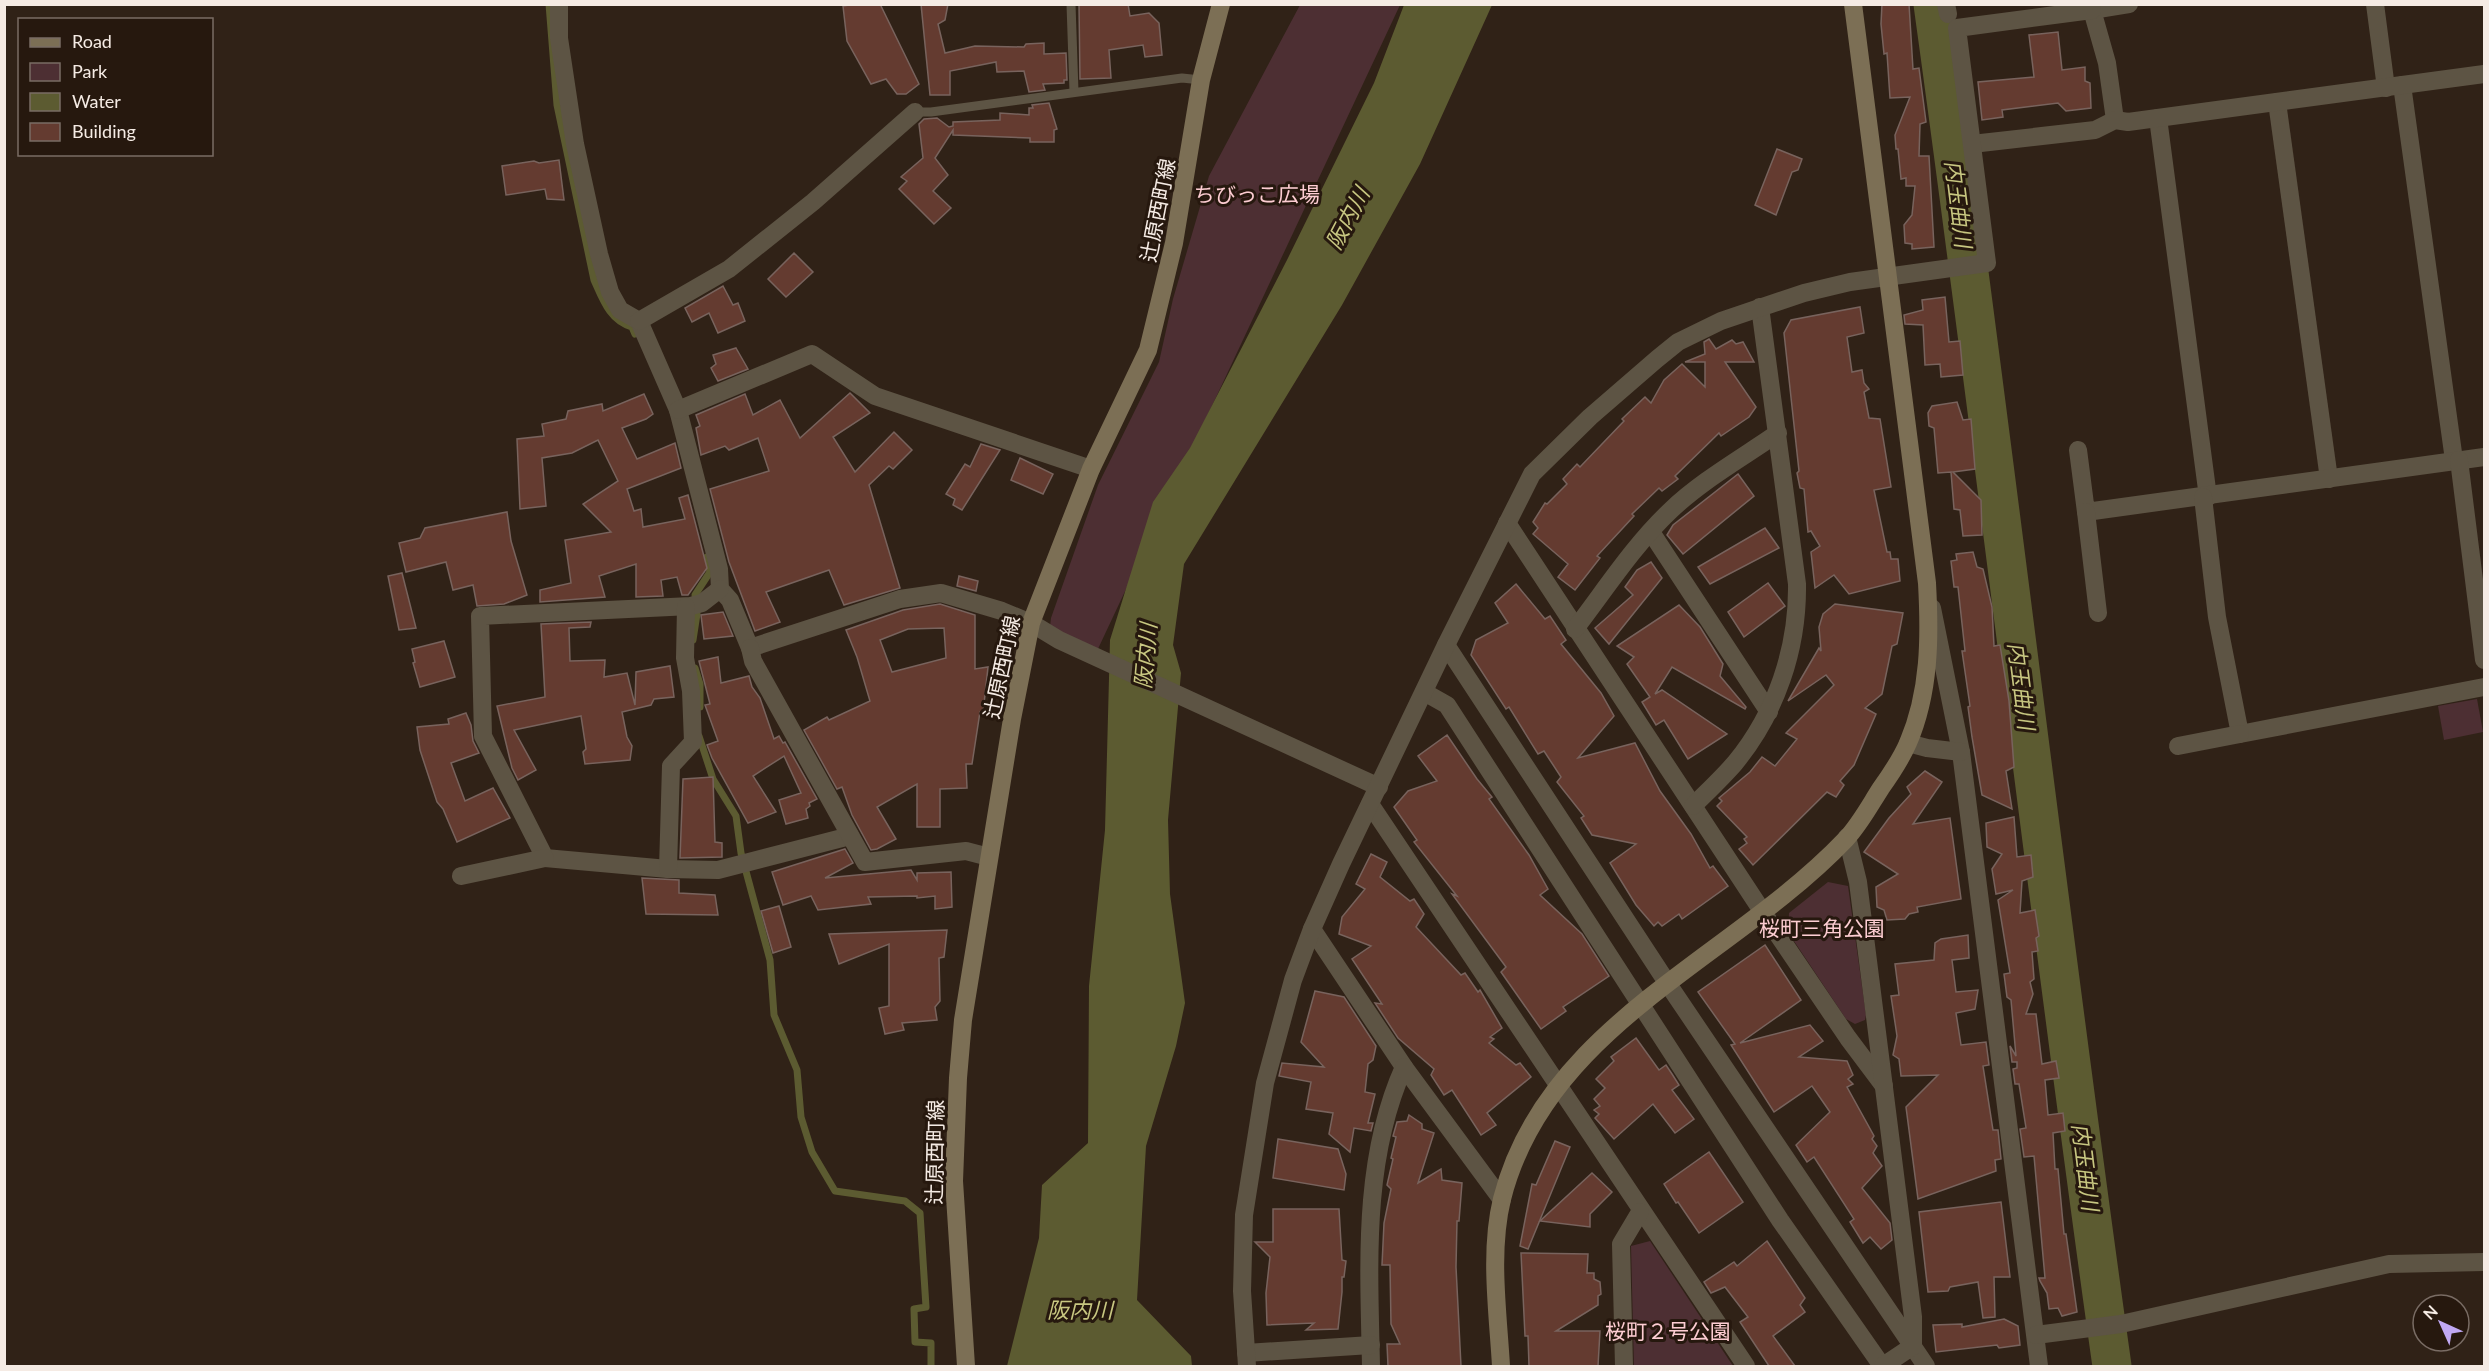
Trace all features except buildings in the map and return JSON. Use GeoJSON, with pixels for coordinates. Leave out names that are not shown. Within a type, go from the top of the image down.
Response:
{"type":"FeatureCollection","features":[{"type":"Feature","properties":{"kind":"street"},"geometry":{"type":"LineString","coordinates":[[559,4],[560,38],[575,144],[599,254],[610,292],[620,310],[639,321],[678,410],[719,569],[720,589],[730,600],[753,661],[865,862],[966,851],[989,856]]}},
{"type":"Feature","properties":{"kind":"street","name":"辻原西町線"},"geometry":{"type":"LineString","coordinates":[[966,1366],[954,1181],[958,1089],[963,1020],[1012,719],[1031,623],[1091,469],[1148,350],[1174,243],[1201,80],[1221,4]]}},
{"type":"Feature","properties":{"kind":"street"},"geometry":{"type":"LineString","coordinates":[[1853,4],[1927,583],[1960,752],[2039,1366]]}},
{"type":"Feature","properties":{"kind":"street"},"geometry":{"type":"LineString","coordinates":[[1371,1345],[1246,1360],[1242,1245],[1244,1215],[1265,1083],[1293,980],[1312,929],[1446,645],[1532,474],[1616,393],[1678,342],[1721,321],[1804,293],[1887,276],[1954,266],[1987,264],[1957,28],[2091,7],[2129,4]]}},
{"type":"Feature","properties":{"kind":"street"},"geometry":{"type":"LineString","coordinates":[[2375,4],[2394,87],[2456,460],[2479,580],[2484,660]]}},
{"type":"Feature","properties":{"kind":"street"},"geometry":{"type":"LineString","coordinates":[[2091,7],[2107,63],[2115,120]]}},
{"type":"Feature","properties":{"kind":"street"},"geometry":{"type":"LineString","coordinates":[[1972,144],[2095,130],[2115,120],[2128,122],[2484,74]]}},
{"type":"Feature","properties":{"kind":"street"},"geometry":{"type":"LineString","coordinates":[[2277,102],[2329,479]]}},
{"type":"Feature","properties":{"kind":"street"},"geometry":{"type":"LineString","coordinates":[[639,321],[729,269],[813,202],[915,112]]}},
{"type":"Feature","properties":{"kind":"street"},"geometry":{"type":"LineString","coordinates":[[2158,118],[2206,497],[2217,617],[2240,734]]}},
{"type":"Feature","properties":{"kind":"street"},"geometry":{"type":"LineString","coordinates":[[1693,806],[1735,764],[1769,712],[1787,665],[1797,610],[1797,585],[1760,307]]}},
{"type":"Feature","properties":{"kind":"street"},"geometry":{"type":"LineString","coordinates":[[678,410],[812,354],[875,396],[1091,469]]}},
{"type":"Feature","properties":{"kind":"street"},"geometry":{"type":"LineString","coordinates":[[1575,629],[1651,532],[1687,495],[1778,433]]}},
{"type":"Feature","properties":{"kind":"street"},"geometry":{"type":"LineString","coordinates":[[2078,450],[2098,613]]}},
{"type":"Feature","properties":{"kind":"street"},"geometry":{"type":"LineString","coordinates":[[2086,512],[2484,457]]}},
{"type":"Feature","properties":{"kind":"street"},"geometry":{"type":"LineString","coordinates":[[1507,523],[1762,911],[1848,1038],[1884,1086]]}},
{"type":"Feature","properties":{"kind":"street"},"geometry":{"type":"LineString","coordinates":[[1651,532],[1769,712]]}},
{"type":"Feature","properties":{"kind":"street"},"geometry":{"type":"LineString","coordinates":[[1501,1366],[1497,1237],[1502,1200],[1513,1167],[1538,1114],[1557,1084],[1628,1013],[1762,911],[1822,862],[1847,837],[1898,762],[1908,743],[1921,698],[1928,657],[1930,636],[1927,583]]}},
{"type":"Feature","properties":{"kind":"street"},"geometry":{"type":"LineString","coordinates":[[545,858],[483,736],[480,616],[693,605],[720,589]]}},
{"type":"Feature","properties":{"kind":"street"},"geometry":{"type":"LineString","coordinates":[[750,648],[900,599],[941,593],[1002,611],[1031,623],[1059,640],[1379,787]]}},
{"type":"Feature","properties":{"kind":"street"},"geometry":{"type":"LineString","coordinates":[[668,869],[671,766],[693,742],[691,692],[685,658],[693,605]]}},
{"type":"Feature","properties":{"kind":"street"},"geometry":{"type":"LineString","coordinates":[[1446,645],[1668,984],[1926,1366]]}},
{"type":"Feature","properties":{"kind":"street"},"geometry":{"type":"LineString","coordinates":[[2178,746],[2484,687]]}},
{"type":"Feature","properties":{"kind":"street"},"geometry":{"type":"LineString","coordinates":[[1424,692],[1447,705],[1780,1220],[1882,1366],[1913,1346]]}},
{"type":"Feature","properties":{"kind":"street"},"geometry":{"type":"LineString","coordinates":[[1908,743],[1960,752]]}},
{"type":"Feature","properties":{"kind":"street"},"geometry":{"type":"LineString","coordinates":[[1370,804],[1640,1212],[1746,1366]]}},
{"type":"Feature","properties":{"kind":"street"},"geometry":{"type":"LineString","coordinates":[[461,876],[545,858],[668,869],[718,870],[850,836]]}},
{"type":"Feature","properties":{"kind":"street"},"geometry":{"type":"LineString","coordinates":[[1847,837],[1858,882],[1911,1292],[1913,1346]]}},
{"type":"Feature","properties":{"kind":"street"},"geometry":{"type":"LineString","coordinates":[[1312,929],[1404,1066],[1502,1200]]}},
{"type":"Feature","properties":{"kind":"street"},"geometry":{"type":"LineString","coordinates":[[1371,1366],[1369,1266],[1372,1193],[1390,1097],[1404,1066]]}},
{"type":"Feature","properties":{"kind":"street"},"geometry":{"type":"LineString","coordinates":[[1624,1366],[1621,1244],[1640,1212]]}},
{"type":"Feature","properties":{"kind":"street"},"geometry":{"type":"LineString","coordinates":[[2036,1335],[2119,1324],[2389,1264],[2484,1262]]}},
{"type":"Feature","properties":{"kind":"lane"},"geometry":{"type":"LineString","coordinates":[[1071,4],[1074,92]]}},
{"type":"Feature","properties":{"kind":"lane"},"geometry":{"type":"LineString","coordinates":[[915,112],[931,112],[1182,78],[1201,80]]}},
{"type":"Feature","properties":{"kind":"green space","name":"ちびっこ広場"},"geometry":{"type":"Polygon","coordinates":[[[1300,5],[1400,5],[1097,651],[1050,627],[1051,618],[1098,485],[1159,362],[1173,299],[1209,176],[1300,5]]]}},
{"type":"Feature","properties":{"kind":"green space"},"geometry":{"type":"Polygon","coordinates":[[[2477,699],[2483,732],[2444,740],[2438,706],[2477,699]]]}},
{"type":"Feature","properties":{"kind":"green space","name":"桜町三角公園"},"geometry":{"type":"Polygon","coordinates":[[[1828,882],[1848,886],[1866,1015],[1865,1020],[1855,1024],[1846,1019],[1788,932],[1789,913],[1828,882]]]}},
{"type":"Feature","properties":{"kind":"green space","name":"桜町２号公園"},"geometry":{"type":"Polygon","coordinates":[[[1650,1241],[1733,1366],[1634,1366],[1631,1246],[1650,1241]]]}},
{"type":"Feature","properties":{"kind":"water","name":"阪内川"},"geometry":{"type":"Polygon","coordinates":[[[1404,5],[1492,5],[1420,164],[1342,305],[1184,564],[1173,645],[1181,673],[1168,820],[1170,894],[1185,1003],[1176,1046],[1146,1146],[1137,1300],[1191,1356],[1192,1366],[1007,1366],[1039,1238],[1042,1185],[1088,1143],[1089,986],[1105,830],[1110,640],[1153,502],[1190,448],[1287,260],[1374,83],[1404,5]]]}},
{"type":"Feature","properties":{"kind":"waterway"},"geometry":{"type":"LineString","coordinates":[[549,4],[557,105],[594,280],[613,315],[632,327],[635,334]]}},
{"type":"Feature","properties":{"kind":"waterway","name":"内玉曲川"},"geometry":{"type":"LineString","coordinates":[[1933,4],[2112,1366]]}},
{"type":"Feature","properties":{"kind":"waterway"},"geometry":{"type":"LineString","coordinates":[[693,640],[697,614],[695,595],[710,572],[707,557]]}},
{"type":"Feature","properties":{"kind":"waterway"},"geometry":{"type":"LineString","coordinates":[[695,668],[700,684],[700,707]]}},
{"type":"Feature","properties":{"kind":"waterway"},"geometry":{"type":"LineString","coordinates":[[699,736],[713,779],[736,816],[741,853],[770,960],[774,1015],[797,1070],[801,1117],[812,1152],[835,1191],[905,1201],[920,1213],[926,1307],[914,1309],[915,1342],[931,1343],[931,1366]]}}]}
